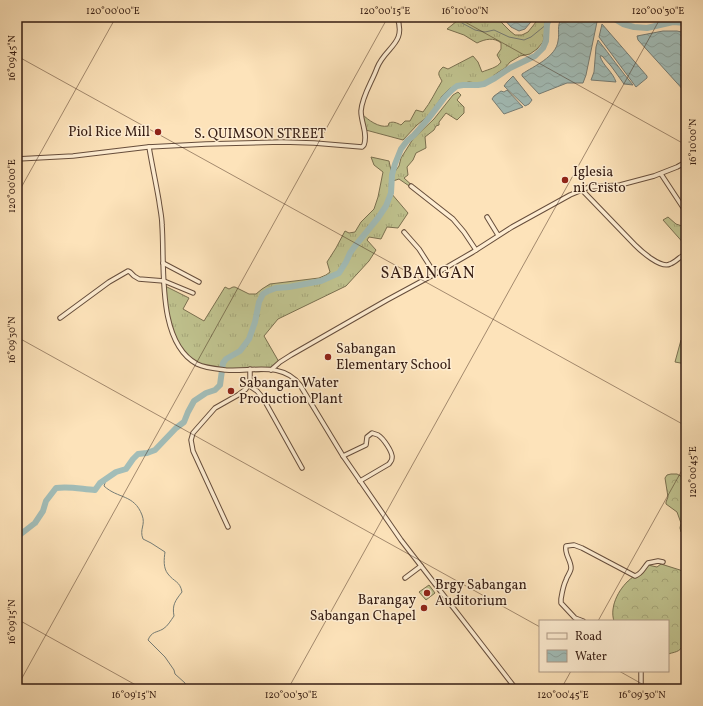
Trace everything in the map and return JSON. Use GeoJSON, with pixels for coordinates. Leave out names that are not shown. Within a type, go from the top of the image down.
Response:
{"type":"FeatureCollection","features":[{"type":"Feature","properties":{"kind":"street","name":"S. QUIMSON STREET"},"geometry":{"type":"LineString","coordinates":[[17,159],[73,156],[149,147],[206,144],[265,142],[363,146],[366,139],[362,119],[363,102],[380,63],[397,40],[400,32],[397,17]]}},
{"type":"Feature","properties":{"kind":"street"},"geometry":{"type":"LineString","coordinates":[[149,147],[162,223],[164,281],[167,308],[170,324],[178,346],[197,364],[205,367],[227,370],[271,370],[286,373],[298,382],[343,456],[401,540],[516,689]]}},
{"type":"Feature","properties":{"kind":"street"},"geometry":{"type":"LineString","coordinates":[[271,370],[291,355],[435,274],[523,220],[570,196],[591,187],[620,185],[661,174],[686,162]]}},
{"type":"Feature","properties":{"kind":"street"},"geometry":{"type":"LineString","coordinates":[[661,174],[686,212]]}},
{"type":"Feature","properties":{"kind":"street"},"geometry":{"type":"LineString","coordinates":[[411,186],[452,219],[464,232],[476,250]]}},
{"type":"Feature","properties":{"kind":"street"},"geometry":{"type":"LineString","coordinates":[[582,190],[634,245],[654,260],[666,265],[686,254]]}},
{"type":"Feature","properties":{"kind":"street"},"geometry":{"type":"LineString","coordinates":[[487,217],[498,235]]}},
{"type":"Feature","properties":{"kind":"street"},"geometry":{"type":"LineString","coordinates":[[404,232],[415,244],[435,274]]}},
{"type":"Feature","properties":{"kind":"street"},"geometry":{"type":"LineString","coordinates":[[163,263],[199,282]]}},
{"type":"Feature","properties":{"kind":"street"},"geometry":{"type":"LineString","coordinates":[[60,318],[109,282],[127,271],[139,279],[164,281],[193,293]]}},
{"type":"Feature","properties":{"kind":"street"},"geometry":{"type":"LineString","coordinates":[[228,527],[193,451],[191,440],[193,433],[215,408],[238,395],[248,385],[251,380],[250,369]]}},
{"type":"Feature","properties":{"kind":"street"},"geometry":{"type":"LineString","coordinates":[[248,385],[257,391],[263,398],[302,468]]}},
{"type":"Feature","properties":{"kind":"street"},"geometry":{"type":"LineString","coordinates":[[343,456],[366,445],[367,437],[372,434],[376,434],[383,440],[392,453],[392,458],[389,464],[360,481]]}},
{"type":"Feature","properties":{"kind":"street"},"geometry":{"type":"LineString","coordinates":[[580,620],[575,618],[561,603],[564,585],[571,570],[565,549],[566,546],[582,548],[635,576],[639,575],[648,563],[658,561],[663,562]]}},
{"type":"Feature","properties":{"kind":"street"},"geometry":{"type":"LineString","coordinates":[[405,578],[421,566]]}},
{"type":"Feature","properties":{"kind":"street"},"geometry":{"type":"LineString","coordinates":[[641,672],[641,689]]}},
{"type":"Feature","properties":{"kind":"green space"},"geometry":{"type":"Polygon","coordinates":[[[462,17],[471,23],[474,17],[496,17],[515,35],[522,35],[528,32],[540,17],[545,17],[545,33],[543,42],[530,54],[520,56],[510,62],[505,68],[484,84],[469,82],[456,85],[449,89],[442,96],[432,113],[417,125],[403,140],[362,129],[362,114],[374,123],[381,126],[388,126],[389,123],[392,122],[401,125],[405,121],[410,121],[416,110],[423,112],[442,81],[439,74],[443,67],[448,69],[473,56],[478,62],[482,72],[495,67],[501,62],[497,55],[501,49],[501,43],[498,41],[489,39],[477,43],[464,35],[447,29],[462,17]]]}},
{"type":"Feature","properties":{"kind":"green space"},"geometry":{"type":"Polygon","coordinates":[[[458,92],[461,95],[457,100],[464,107],[464,113],[457,120],[446,113],[439,122],[439,125],[425,137],[426,148],[416,153],[413,160],[407,167],[408,175],[404,178],[416,189],[415,190],[399,179],[393,181],[391,193],[408,213],[398,228],[387,227],[381,239],[369,237],[367,240],[376,250],[369,261],[346,286],[278,319],[264,336],[279,362],[278,363],[269,370],[254,372],[204,367],[197,365],[188,359],[181,351],[172,330],[167,307],[165,286],[189,298],[183,309],[204,321],[225,287],[229,289],[235,287],[249,294],[256,294],[270,284],[319,278],[326,275],[330,272],[327,262],[345,231],[349,233],[355,232],[361,222],[374,209],[383,172],[374,165],[371,157],[389,161],[393,180],[394,173],[399,166],[401,158],[413,139],[434,119],[453,95],[458,92]]]}},
{"type":"Feature","properties":{"kind":"green space"},"geometry":{"type":"Polygon","coordinates":[[[668,217],[676,224],[682,226],[686,221],[686,246],[663,220],[668,217]]]}},
{"type":"Feature","properties":{"kind":"green space"},"geometry":{"type":"Polygon","coordinates":[[[681,340],[686,342],[686,364],[675,362],[681,340]]]}},
{"type":"Feature","properties":{"kind":"green space"},"geometry":{"type":"Polygon","coordinates":[[[677,474],[686,479],[686,535],[681,532],[681,523],[677,512],[666,504],[668,497],[665,478],[667,475],[677,474]]]}},
{"type":"Feature","properties":{"kind":"green space"},"geometry":{"type":"Polygon","coordinates":[[[661,564],[680,570],[686,574],[686,642],[678,651],[669,654],[669,620],[614,620],[613,615],[614,603],[620,591],[628,581],[648,565],[657,567],[661,564]]]}},
{"type":"Feature","properties":{"kind":"green space","name":"Brgy Sabangan Auditorium"},"geometry":{"type":"Polygon","coordinates":[[[429,585],[435,593],[426,600],[419,592],[429,585]]]}},
{"type":"Feature","properties":{"kind":"water"},"geometry":{"type":"Polygon","coordinates":[[[502,17],[535,17],[525,29],[519,31],[511,27],[502,17]]]}},
{"type":"Feature","properties":{"kind":"water"},"geometry":{"type":"Polygon","coordinates":[[[562,17],[598,17],[586,75],[583,83],[567,83],[539,94],[522,76],[522,74],[544,60],[553,52],[558,41],[560,21],[562,17]]]}},
{"type":"Feature","properties":{"kind":"water"},"geometry":{"type":"Polygon","coordinates":[[[602,24],[647,76],[647,78],[636,87],[599,37],[602,24]]]}},
{"type":"Feature","properties":{"kind":"water"},"geometry":{"type":"Polygon","coordinates":[[[663,31],[677,31],[686,33],[686,93],[638,40],[637,36],[663,31]]]}},
{"type":"Feature","properties":{"kind":"water"},"geometry":{"type":"Polygon","coordinates":[[[598,40],[633,85],[624,84],[602,56],[600,56],[601,60],[613,75],[616,82],[591,80],[594,72],[598,40]]]}},
{"type":"Feature","properties":{"kind":"water"},"geometry":{"type":"Polygon","coordinates":[[[513,76],[532,100],[525,106],[504,86],[513,76]]]}},
{"type":"Feature","properties":{"kind":"water"},"geometry":{"type":"Polygon","coordinates":[[[507,90],[523,107],[504,114],[492,99],[501,91],[504,92],[507,90]]]}},
{"type":"Feature","properties":{"kind":"waterway"},"geometry":{"type":"LineString","coordinates":[[17,537],[35,523],[43,511],[46,501],[56,488],[70,487],[95,490],[100,483],[116,472],[126,469],[138,454],[155,450],[176,428],[184,422],[194,401],[206,393],[215,390],[220,385],[223,363],[226,359],[240,351],[249,339],[255,322],[259,302],[263,294],[276,288],[321,281],[339,273],[350,253],[386,206],[391,193],[392,175],[395,164],[401,149],[407,141],[429,118],[445,97],[457,86],[484,84],[510,68],[535,56],[543,48],[546,41],[547,24],[550,17]]}},
{"type":"Feature","properties":{"kind":"waterway"},"geometry":{"type":"LineString","coordinates":[[611,17],[623,24],[634,27],[647,28],[673,22],[686,23]]}},
{"type":"Feature","properties":{"kind":"waterway"},"geometry":{"type":"LineString","coordinates":[[462,23],[475,30],[485,32],[494,30],[509,37],[524,40],[531,37],[547,24]]}},
{"type":"Feature","properties":{"kind":"waterway"},"geometry":{"type":"LineString","coordinates":[[106,480],[104,486],[135,503],[139,508],[143,518],[143,539],[165,552],[164,563],[166,572],[181,588],[182,592],[174,606],[174,616],[163,629],[153,634],[148,640],[165,657],[175,674],[185,683],[187,689]]}},
{"type":"Feature","properties":{"kind":"place","name":"Piol Rice Mill"},"geometry":{"type":"Point","coordinates":[158,132]}},
{"type":"Feature","properties":{"kind":"place","name":"Iglesia ni Cristo"},"geometry":{"type":"Point","coordinates":[565,180]}},
{"type":"Feature","properties":{"kind":"place","name":"Sabangan Elementary School"},"geometry":{"type":"Point","coordinates":[328,357]}},
{"type":"Feature","properties":{"kind":"place","name":"Sabangan Water Production Plant"},"geometry":{"type":"Point","coordinates":[231,391]}},
{"type":"Feature","properties":{"kind":"place","name":"Brgy Sabangan Auditorium"},"geometry":{"type":"Point","coordinates":[427,593]}},
{"type":"Feature","properties":{"kind":"place","name":"Barangay Sabangan Chapel"},"geometry":{"type":"Point","coordinates":[424,608]}},
{"type":"Feature","properties":{"kind":"district","name":"SABANGAN"},"geometry":{"type":"Point","coordinates":[428,274]}}]}
